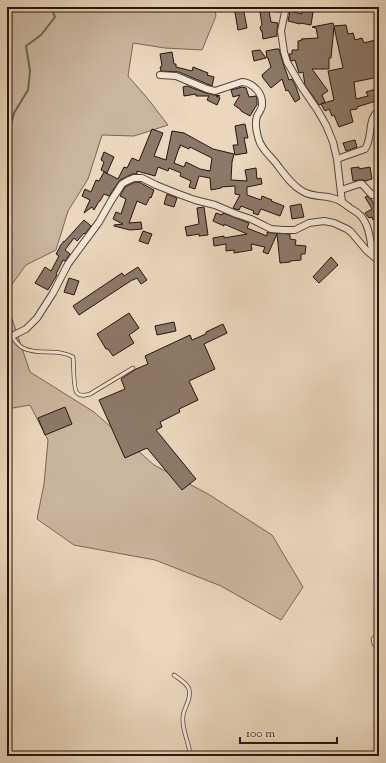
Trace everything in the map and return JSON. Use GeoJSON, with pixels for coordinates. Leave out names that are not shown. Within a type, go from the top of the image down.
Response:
{"type":"FeatureCollection","features":[{"type":"Feature","properties":{"kind":"street"},"geometry":{"type":"LineString","coordinates":[[286,7],[281,32],[286,62],[318,111],[334,142],[342,202]]}},
{"type":"Feature","properties":{"kind":"street"},"geometry":{"type":"LineString","coordinates":[[160,75],[176,76],[206,89],[215,91],[242,82],[247,82],[256,88],[262,100],[262,106],[257,115],[256,124],[261,146],[294,185],[301,190],[315,196],[342,202],[360,215],[370,234],[373,255]]}},
{"type":"Feature","properties":{"kind":"street"},"geometry":{"type":"LineString","coordinates":[[337,159],[366,148],[372,119],[379,111]]}},
{"type":"Feature","properties":{"kind":"street"},"geometry":{"type":"LineString","coordinates":[[9,336],[26,329],[37,318],[54,293],[68,264],[99,222],[122,184],[134,178],[142,178],[176,193],[215,205],[251,219],[271,229],[295,230],[309,223],[324,221],[334,223],[351,232],[367,251],[379,261]]}},
{"type":"Feature","properties":{"kind":"street"},"geometry":{"type":"LineString","coordinates":[[341,190],[362,184],[372,195],[379,193]]}},
{"type":"Feature","properties":{"kind":"street"},"geometry":{"type":"LineString","coordinates":[[371,245],[379,242]]}},
{"type":"Feature","properties":{"kind":"lane"},"geometry":{"type":"LineString","coordinates":[[9,336],[24,348],[34,351],[68,353],[73,356],[74,386],[77,393],[82,396],[90,394],[133,368]]}},
{"type":"Feature","properties":{"kind":"lane"},"geometry":{"type":"LineString","coordinates":[[379,636],[373,639],[374,644],[379,651]]}},
{"type":"Feature","properties":{"kind":"lane"},"geometry":{"type":"LineString","coordinates":[[174,675],[188,687],[190,691],[190,697],[183,717],[190,756]]}},
{"type":"Feature","properties":{"kind":"shaded area"},"geometry":{"type":"Polygon","coordinates":[[[7,7],[214,7],[216,16],[202,50],[165,48],[133,43],[128,76],[168,125],[134,136],[102,135],[88,179],[68,211],[56,250],[26,265],[7,291],[7,7]]]}},
{"type":"Feature","properties":{"kind":"shaded area"},"geometry":{"type":"Polygon","coordinates":[[[7,304],[30,372],[94,412],[154,465],[208,494],[272,535],[303,587],[281,620],[221,586],[155,560],[74,545],[37,519],[44,484],[48,440],[30,405],[7,409],[7,304]]]}},
{"type":"Feature","properties":{"kind":"building"},"geometry":{"type":"Polygon","coordinates":[[[234,7],[243,7],[247,28],[238,30],[234,7]]]}},
{"type":"Feature","properties":{"kind":"building"},"geometry":{"type":"Polygon","coordinates":[[[265,7],[281,7],[280,12],[269,11],[271,22],[278,23],[277,36],[263,39],[260,27],[262,25],[260,12],[267,11],[265,10],[265,7]]]}},
{"type":"Feature","properties":{"kind":"building"},"geometry":{"type":"Polygon","coordinates":[[[290,11],[302,14],[302,11],[313,12],[311,25],[288,21],[290,11]]]}},
{"type":"Feature","properties":{"kind":"building"},"geometry":{"type":"Polygon","coordinates":[[[333,23],[334,26],[346,25],[348,34],[353,33],[355,40],[362,38],[364,43],[379,39],[379,77],[354,82],[356,99],[368,96],[366,92],[379,88],[379,100],[357,107],[357,109],[350,110],[353,122],[339,127],[334,115],[332,116],[329,109],[325,111],[321,104],[319,105],[305,85],[303,72],[299,73],[295,60],[291,61],[289,54],[292,54],[292,50],[298,50],[298,41],[302,40],[301,39],[318,38],[316,28],[312,27],[333,23]],[[334,27],[331,58],[329,58],[329,69],[312,69],[328,91],[322,95],[325,102],[321,104],[334,100],[328,71],[343,68],[334,27]]]}},
{"type":"Feature","properties":{"kind":"building"},"geometry":{"type":"Polygon","coordinates":[[[279,49],[289,80],[292,79],[296,87],[300,99],[295,102],[288,90],[286,91],[282,79],[271,88],[263,78],[262,75],[271,67],[266,51],[279,49]]]}},
{"type":"Feature","properties":{"kind":"building"},"geometry":{"type":"Polygon","coordinates":[[[260,50],[266,58],[254,61],[252,51],[260,50]]]}},
{"type":"Feature","properties":{"kind":"building"},"geometry":{"type":"Polygon","coordinates":[[[172,52],[176,67],[192,71],[193,67],[208,73],[207,75],[214,77],[212,86],[179,72],[161,71],[160,67],[162,66],[160,54],[172,52]]]}},
{"type":"Feature","properties":{"kind":"building"},"geometry":{"type":"Polygon","coordinates":[[[187,86],[220,96],[216,96],[220,98],[217,105],[207,100],[209,96],[196,96],[196,94],[184,96],[183,87],[187,86]]]}},
{"type":"Feature","properties":{"kind":"building"},"geometry":{"type":"Polygon","coordinates":[[[242,87],[246,88],[249,97],[256,96],[257,98],[257,105],[250,116],[234,105],[240,95],[233,97],[231,90],[242,87]]]}},
{"type":"Feature","properties":{"kind":"building"},"geometry":{"type":"Polygon","coordinates":[[[245,124],[248,138],[244,138],[247,153],[235,155],[233,145],[238,145],[235,126],[245,124]]]}},
{"type":"Feature","properties":{"kind":"building"},"geometry":{"type":"Polygon","coordinates":[[[152,129],[163,133],[154,156],[166,160],[172,131],[184,133],[213,149],[234,154],[231,180],[247,181],[245,170],[256,168],[257,179],[261,178],[262,184],[247,187],[247,195],[261,200],[262,196],[284,206],[280,216],[261,209],[258,215],[253,213],[254,211],[241,206],[239,210],[233,208],[240,195],[235,194],[235,186],[221,187],[211,190],[210,178],[199,176],[195,189],[189,187],[191,181],[180,176],[181,173],[169,168],[168,171],[158,167],[155,176],[137,171],[137,174],[132,174],[120,180],[109,196],[104,194],[94,210],[92,207],[84,213],[90,200],[82,196],[85,189],[91,192],[96,180],[99,181],[104,172],[118,179],[124,167],[127,168],[132,158],[139,161],[152,129]],[[180,145],[174,163],[184,167],[186,162],[200,169],[210,171],[212,158],[190,147],[189,149],[180,145]]]}},
{"type":"Feature","properties":{"kind":"building"},"geometry":{"type":"Polygon","coordinates":[[[355,140],[357,147],[346,151],[343,143],[355,140]]]}},
{"type":"Feature","properties":{"kind":"building"},"geometry":{"type":"Polygon","coordinates":[[[104,152],[114,157],[107,173],[101,170],[104,162],[101,160],[104,152]]]}},
{"type":"Feature","properties":{"kind":"building"},"geometry":{"type":"Polygon","coordinates":[[[359,167],[359,169],[370,167],[372,179],[365,181],[353,181],[351,168],[359,167]]]}},
{"type":"Feature","properties":{"kind":"building"},"geometry":{"type":"Polygon","coordinates":[[[135,182],[139,182],[154,190],[146,205],[137,201],[129,223],[141,222],[142,229],[130,230],[114,226],[123,224],[113,219],[116,212],[121,214],[126,199],[120,196],[125,187],[135,182]]]}},
{"type":"Feature","properties":{"kind":"building"},"geometry":{"type":"Polygon","coordinates":[[[167,194],[177,198],[174,207],[164,204],[167,194]]]}},
{"type":"Feature","properties":{"kind":"building"},"geometry":{"type":"Polygon","coordinates":[[[367,196],[376,206],[379,205],[379,217],[373,220],[372,217],[369,218],[365,213],[372,209],[365,197],[367,196]]]}},
{"type":"Feature","properties":{"kind":"building"},"geometry":{"type":"Polygon","coordinates":[[[301,204],[304,217],[292,219],[290,206],[301,204]]]}},
{"type":"Feature","properties":{"kind":"building"},"geometry":{"type":"Polygon","coordinates":[[[204,207],[208,235],[199,236],[199,234],[187,236],[185,227],[199,224],[197,208],[204,207]]]}},
{"type":"Feature","properties":{"kind":"building"},"geometry":{"type":"Polygon","coordinates":[[[216,213],[222,215],[223,213],[249,223],[247,228],[267,236],[267,232],[290,234],[290,239],[296,240],[295,245],[306,246],[305,254],[301,254],[301,260],[280,263],[277,234],[268,254],[263,252],[265,247],[251,244],[252,250],[234,253],[234,250],[226,251],[226,244],[214,246],[213,238],[224,236],[224,238],[247,234],[213,221],[216,213]]]}},
{"type":"Feature","properties":{"kind":"building"},"geometry":{"type":"Polygon","coordinates":[[[84,220],[91,226],[77,241],[74,238],[65,250],[70,254],[65,261],[63,260],[56,274],[57,275],[48,290],[35,283],[45,267],[51,271],[59,256],[56,254],[60,246],[84,220]]]}},
{"type":"Feature","properties":{"kind":"building"},"geometry":{"type":"Polygon","coordinates":[[[143,231],[152,234],[148,244],[139,241],[143,231]]]}},
{"type":"Feature","properties":{"kind":"building"},"geometry":{"type":"Polygon","coordinates":[[[331,257],[338,265],[319,283],[313,277],[331,257]]]}},
{"type":"Feature","properties":{"kind":"building"},"geometry":{"type":"Polygon","coordinates":[[[138,267],[147,280],[141,284],[137,278],[132,280],[79,315],[73,306],[122,273],[124,276],[138,267]]]}},
{"type":"Feature","properties":{"kind":"building"},"geometry":{"type":"Polygon","coordinates":[[[69,278],[79,281],[74,295],[64,292],[69,278]]]}},
{"type":"Feature","properties":{"kind":"building"},"geometry":{"type":"Polygon","coordinates":[[[129,313],[139,328],[129,335],[134,343],[113,356],[108,349],[106,349],[97,334],[129,313]]]}},
{"type":"Feature","properties":{"kind":"building"},"geometry":{"type":"Polygon","coordinates":[[[174,322],[176,331],[157,335],[155,326],[174,322]]]}},
{"type":"Feature","properties":{"kind":"building"},"geometry":{"type":"Polygon","coordinates":[[[223,324],[227,333],[204,344],[215,369],[189,381],[198,400],[179,409],[180,412],[160,422],[162,427],[156,430],[196,479],[182,490],[147,448],[125,458],[99,400],[125,389],[121,379],[136,369],[148,364],[145,356],[190,335],[192,340],[223,324]]]}},
{"type":"Feature","properties":{"kind":"building"},"geometry":{"type":"Polygon","coordinates":[[[65,407],[72,424],[45,435],[38,418],[65,407]]]}},
{"type":"Feature","properties":{"kind":"waterway"},"geometry":{"type":"LineString","coordinates":[[7,140],[14,113],[28,90],[30,71],[26,46],[41,35],[55,17],[51,7]]}}]}
